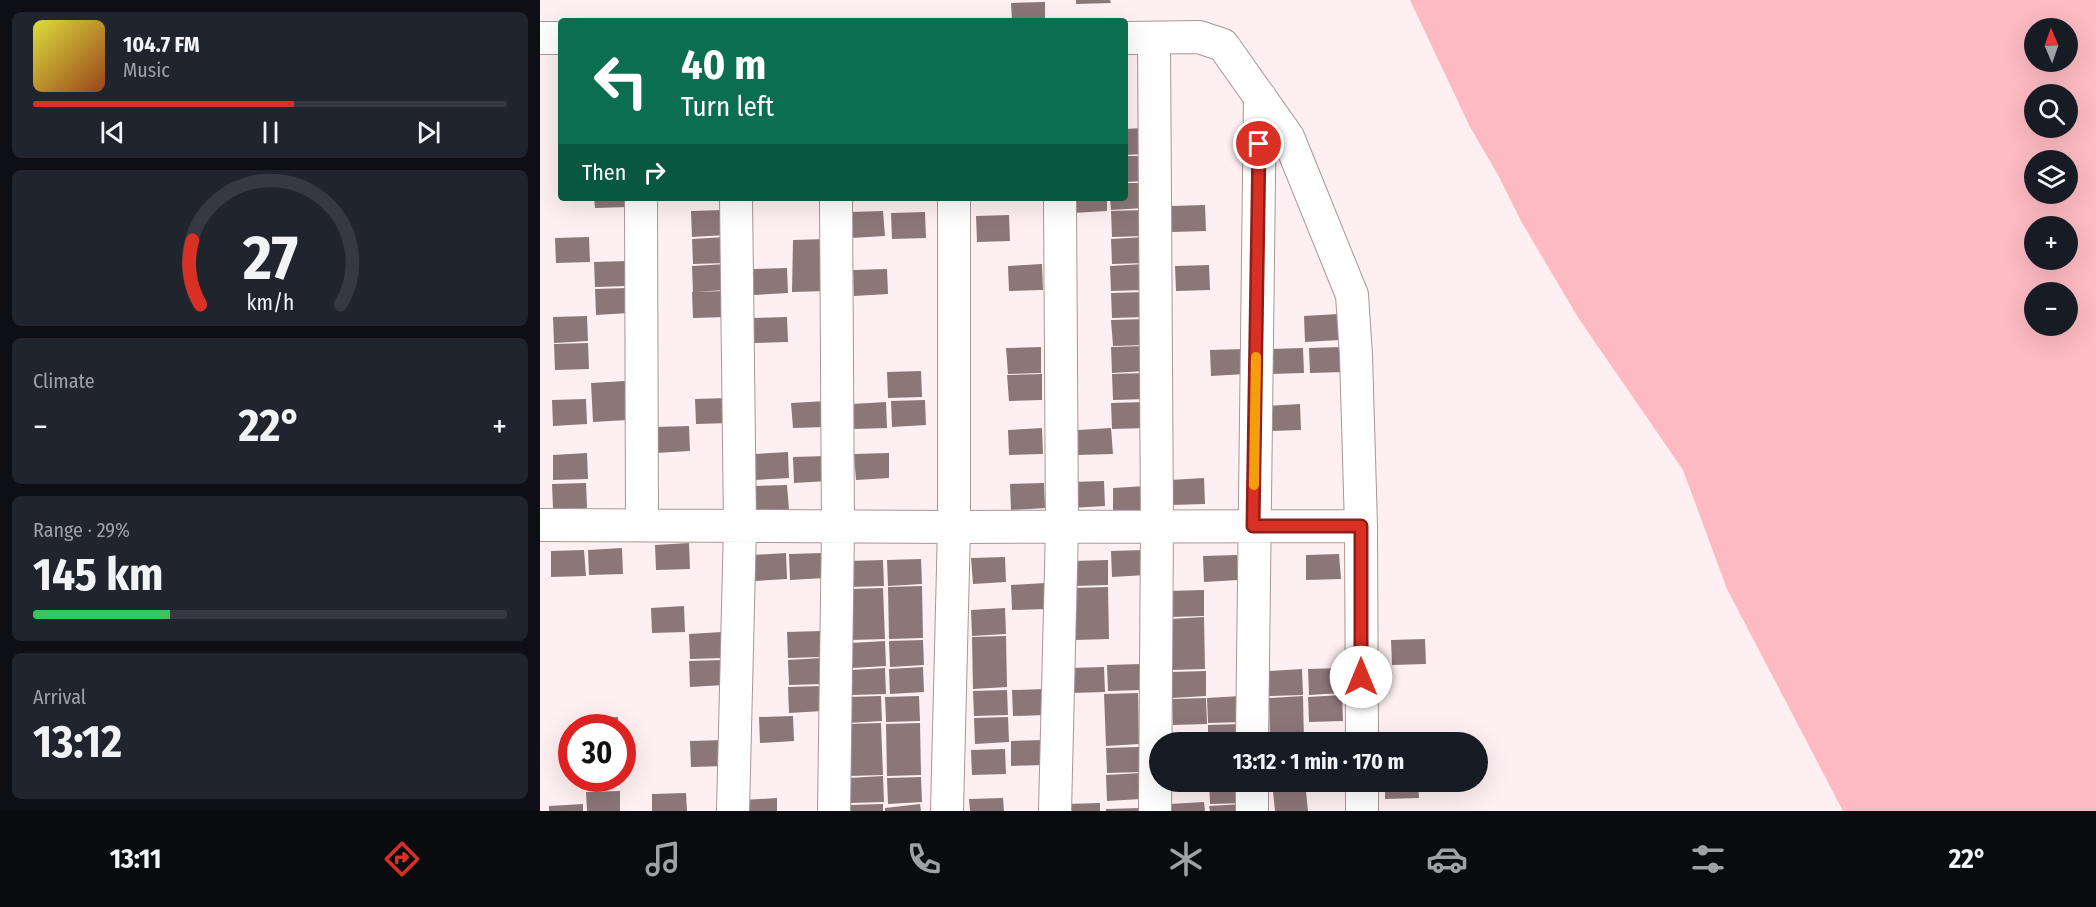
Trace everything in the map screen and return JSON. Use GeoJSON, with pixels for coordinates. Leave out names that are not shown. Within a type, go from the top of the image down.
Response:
{"type":"FeatureCollection","features":[{"type":"Feature","properties":{"kind":"street"},"geometry":{"type":"LineString","coordinates":[[1155,811],[1157,526],[1140,38],[1199,37],[1214,40],[1223,45],[1288,138],[1352,295],[1361,526],[1362,732]]}},
{"type":"Feature","properties":{"kind":"street"},"geometry":{"type":"LineString","coordinates":[[540,38],[558,38]]}},
{"type":"Feature","properties":{"kind":"street"},"geometry":{"type":"LineString","coordinates":[[1252,732],[1260,97]]}},
{"type":"Feature","properties":{"kind":"street"},"geometry":{"type":"LineString","coordinates":[[641,201],[642,525]]}},
{"type":"Feature","properties":{"kind":"street"},"geometry":{"type":"LineString","coordinates":[[733,811],[740,526],[736,201]]}},
{"type":"Feature","properties":{"kind":"street"},"geometry":{"type":"LineString","coordinates":[[834,811],[838,527],[836,201]]}},
{"type":"Feature","properties":{"kind":"street"},"geometry":{"type":"LineString","coordinates":[[947,811],[954,527],[954,201]]}},
{"type":"Feature","properties":{"kind":"street"},"geometry":{"type":"LineString","coordinates":[[1055,811],[1062,527],[1060,201]]}},
{"type":"Feature","properties":{"kind":"street"},"geometry":{"type":"LineString","coordinates":[[540,525],[1361,526]]}},
{"type":"Feature","properties":{"kind":"street"},"geometry":{"type":"LineString","coordinates":[[1252,792],[1252,811]]}},
{"type":"Feature","properties":{"kind":"street"},"geometry":{"type":"LineString","coordinates":[[1362,792],[1362,811]]}},
{"type":"Feature","properties":{"kind":"shaded area"},"geometry":{"type":"Polygon","coordinates":[[[1410,0],[2096,0],[2096,811],[1843,811],[1727,589],[1683,470],[1579,319],[1522,223],[1470,127],[1410,0]]]}},
{"type":"Feature","properties":{"kind":"building"},"geometry":{"type":"Polygon","coordinates":[[[1076,0],[1110,0],[1111,3],[1076,4],[1076,0]]]}},
{"type":"Feature","properties":{"kind":"building"},"geometry":{"type":"Polygon","coordinates":[[[1045,2],[1045,18],[1012,18],[1011,3],[1045,2]]]}},
{"type":"Feature","properties":{"kind":"building"},"geometry":{"type":"Polygon","coordinates":[[[1143,128],[1144,154],[1128,155],[1128,129],[1143,128]]]}},
{"type":"Feature","properties":{"kind":"building"},"geometry":{"type":"Polygon","coordinates":[[[1128,156],[1143,156],[1144,181],[1128,182],[1128,156]]]}},
{"type":"Feature","properties":{"kind":"building"},"geometry":{"type":"Polygon","coordinates":[[[1128,183],[1143,183],[1144,208],[1111,210],[1110,201],[1128,201],[1128,183]]]}},
{"type":"Feature","properties":{"kind":"building"},"geometry":{"type":"Polygon","coordinates":[[[594,201],[628,201],[629,207],[595,208],[594,201]]]}},
{"type":"Feature","properties":{"kind":"building"},"geometry":{"type":"Polygon","coordinates":[[[1073,201],[1107,201],[1107,211],[1073,213],[1073,201]]]}},
{"type":"Feature","properties":{"kind":"building"},"geometry":{"type":"Polygon","coordinates":[[[1205,205],[1206,231],[1172,232],[1171,206],[1205,205]]]}},
{"type":"Feature","properties":{"kind":"building"},"geometry":{"type":"Polygon","coordinates":[[[724,210],[726,235],[692,237],[691,211],[724,210]]]}},
{"type":"Feature","properties":{"kind":"building"},"geometry":{"type":"Polygon","coordinates":[[[1144,210],[1145,236],[1112,237],[1111,211],[1144,210]]]}},
{"type":"Feature","properties":{"kind":"building"},"geometry":{"type":"Polygon","coordinates":[[[883,211],[885,236],[851,238],[850,212],[883,211]]]}},
{"type":"Feature","properties":{"kind":"building"},"geometry":{"type":"Polygon","coordinates":[[[925,212],[926,238],[892,239],[891,213],[925,212]]]}},
{"type":"Feature","properties":{"kind":"building"},"geometry":{"type":"Polygon","coordinates":[[[1009,215],[1010,241],[977,242],[976,216],[1009,215]]]}},
{"type":"Feature","properties":{"kind":"building"},"geometry":{"type":"Polygon","coordinates":[[[589,237],[590,262],[556,263],[555,238],[589,237]]]}},
{"type":"Feature","properties":{"kind":"building"},"geometry":{"type":"Polygon","coordinates":[[[725,237],[727,263],[693,264],[692,239],[725,237]]]}},
{"type":"Feature","properties":{"kind":"building"},"geometry":{"type":"Polygon","coordinates":[[[1145,237],[1146,263],[1112,264],[1111,239],[1145,237]]]}},
{"type":"Feature","properties":{"kind":"building"},"geometry":{"type":"Polygon","coordinates":[[[827,239],[826,291],[792,292],[793,240],[827,239]]]}},
{"type":"Feature","properties":{"kind":"building"},"geometry":{"type":"Polygon","coordinates":[[[627,261],[628,286],[595,287],[594,262],[627,261]]]}},
{"type":"Feature","properties":{"kind":"building"},"geometry":{"type":"Polygon","coordinates":[[[726,264],[727,290],[693,292],[692,266],[726,264]]]}},
{"type":"Feature","properties":{"kind":"building"},"geometry":{"type":"Polygon","coordinates":[[[1042,264],[1043,290],[1009,291],[1008,266],[1042,264]]]}},
{"type":"Feature","properties":{"kind":"building"},"geometry":{"type":"Polygon","coordinates":[[[1144,264],[1145,290],[1111,291],[1110,266],[1144,264]]]}},
{"type":"Feature","properties":{"kind":"building"},"geometry":{"type":"Polygon","coordinates":[[[1209,265],[1210,290],[1176,291],[1175,266],[1209,265]]]}},
{"type":"Feature","properties":{"kind":"building"},"geometry":{"type":"Polygon","coordinates":[[[787,268],[788,293],[754,295],[753,269],[787,268]]]}},
{"type":"Feature","properties":{"kind":"building"},"geometry":{"type":"Polygon","coordinates":[[[887,269],[888,294],[854,296],[853,270],[887,269]]]}},
{"type":"Feature","properties":{"kind":"building"},"geometry":{"type":"Polygon","coordinates":[[[628,288],[629,313],[596,315],[595,289],[628,288]]]}},
{"type":"Feature","properties":{"kind":"building"},"geometry":{"type":"Polygon","coordinates":[[[726,291],[727,317],[693,318],[692,292],[726,291]]]}},
{"type":"Feature","properties":{"kind":"building"},"geometry":{"type":"Polygon","coordinates":[[[1145,292],[1146,317],[1112,318],[1111,293],[1145,292]]]}},
{"type":"Feature","properties":{"kind":"building"},"geometry":{"type":"Polygon","coordinates":[[[1338,314],[1339,340],[1305,342],[1304,316],[1338,314]]]}},
{"type":"Feature","properties":{"kind":"building"},"geometry":{"type":"Polygon","coordinates":[[[587,316],[588,341],[554,343],[553,317],[587,316]]]}},
{"type":"Feature","properties":{"kind":"building"},"geometry":{"type":"Polygon","coordinates":[[[787,317],[788,342],[754,343],[753,318],[787,317]]]}},
{"type":"Feature","properties":{"kind":"building"},"geometry":{"type":"Polygon","coordinates":[[[1145,319],[1146,345],[1113,346],[1111,320],[1145,319]]]}},
{"type":"Feature","properties":{"kind":"building"},"geometry":{"type":"Polygon","coordinates":[[[588,343],[589,369],[555,370],[554,344],[588,343]]]}},
{"type":"Feature","properties":{"kind":"building"},"geometry":{"type":"Polygon","coordinates":[[[1145,346],[1146,371],[1112,373],[1111,347],[1145,346]]]}},
{"type":"Feature","properties":{"kind":"building"},"geometry":{"type":"Polygon","coordinates":[[[1041,347],[1041,373],[1008,374],[1006,348],[1041,347]]]}},
{"type":"Feature","properties":{"kind":"building"},"geometry":{"type":"Polygon","coordinates":[[[1343,347],[1344,372],[1310,373],[1309,348],[1343,347]]]}},
{"type":"Feature","properties":{"kind":"building"},"geometry":{"type":"Polygon","coordinates":[[[1303,348],[1304,373],[1270,374],[1269,349],[1303,348]]]}},
{"type":"Feature","properties":{"kind":"building"},"geometry":{"type":"Polygon","coordinates":[[[1244,349],[1245,374],[1211,376],[1210,350],[1244,349]]]}},
{"type":"Feature","properties":{"kind":"building"},"geometry":{"type":"Polygon","coordinates":[[[921,371],[922,397],[888,398],[887,372],[921,371]]]}},
{"type":"Feature","properties":{"kind":"building"},"geometry":{"type":"Polygon","coordinates":[[[1146,373],[1147,399],[1113,400],[1112,374],[1146,373]]]}},
{"type":"Feature","properties":{"kind":"building"},"geometry":{"type":"Polygon","coordinates":[[[1042,374],[1042,400],[1009,401],[1007,375],[1042,374]]]}},
{"type":"Feature","properties":{"kind":"building"},"geometry":{"type":"Polygon","coordinates":[[[625,381],[627,420],[593,422],[591,383],[625,381]]]}},
{"type":"Feature","properties":{"kind":"building"},"geometry":{"type":"Polygon","coordinates":[[[728,398],[730,423],[696,424],[695,399],[728,398]]]}},
{"type":"Feature","properties":{"kind":"building"},"geometry":{"type":"Polygon","coordinates":[[[586,399],[587,424],[553,426],[552,400],[586,399]]]}},
{"type":"Feature","properties":{"kind":"building"},"geometry":{"type":"Polygon","coordinates":[[[925,400],[926,425],[892,427],[891,401],[925,400]]]}},
{"type":"Feature","properties":{"kind":"building"},"geometry":{"type":"Polygon","coordinates":[[[826,401],[826,427],[793,428],[791,403],[826,401]]]}},
{"type":"Feature","properties":{"kind":"building"},"geometry":{"type":"Polygon","coordinates":[[[886,402],[887,428],[853,429],[852,404],[886,402]]]}},
{"type":"Feature","properties":{"kind":"building"},"geometry":{"type":"Polygon","coordinates":[[[1145,402],[1146,428],[1112,429],[1111,403],[1145,402]]]}},
{"type":"Feature","properties":{"kind":"building"},"geometry":{"type":"Polygon","coordinates":[[[1300,404],[1301,430],[1268,431],[1267,406],[1300,404]]]}},
{"type":"Feature","properties":{"kind":"building"},"geometry":{"type":"Polygon","coordinates":[[[689,426],[690,451],[656,453],[655,427],[689,426]]]}},
{"type":"Feature","properties":{"kind":"building"},"geometry":{"type":"Polygon","coordinates":[[[1042,428],[1043,454],[1009,455],[1008,430],[1042,428]]]}},
{"type":"Feature","properties":{"kind":"building"},"geometry":{"type":"Polygon","coordinates":[[[1111,428],[1113,454],[1078,455],[1078,430],[1111,428]]]}},
{"type":"Feature","properties":{"kind":"building"},"geometry":{"type":"Polygon","coordinates":[[[788,452],[789,478],[755,480],[755,454],[788,452]]]}},
{"type":"Feature","properties":{"kind":"building"},"geometry":{"type":"Polygon","coordinates":[[[587,453],[588,479],[553,480],[553,455],[587,453]]]}},
{"type":"Feature","properties":{"kind":"building"},"geometry":{"type":"Polygon","coordinates":[[[889,453],[889,478],[856,480],[854,454],[889,453]]]}},
{"type":"Feature","properties":{"kind":"building"},"geometry":{"type":"Polygon","coordinates":[[[827,456],[828,481],[794,483],[793,457],[827,456]]]}},
{"type":"Feature","properties":{"kind":"building"},"geometry":{"type":"Polygon","coordinates":[[[1204,478],[1205,504],[1171,505],[1170,480],[1204,478]]]}},
{"type":"Feature","properties":{"kind":"building"},"geometry":{"type":"Polygon","coordinates":[[[1104,481],[1105,506],[1071,508],[1070,482],[1104,481]]]}},
{"type":"Feature","properties":{"kind":"building"},"geometry":{"type":"Polygon","coordinates":[[[586,483],[587,508],[553,509],[552,484],[586,483]]]}},
{"type":"Feature","properties":{"kind":"building"},"geometry":{"type":"Polygon","coordinates":[[[1044,483],[1045,508],[1011,510],[1010,484],[1044,483]]]}},
{"type":"Feature","properties":{"kind":"building"},"geometry":{"type":"Polygon","coordinates":[[[787,485],[789,510],[754,512],[754,486],[787,485]]]}},
{"type":"Feature","properties":{"kind":"building"},"geometry":{"type":"Polygon","coordinates":[[[1146,486],[1147,512],[1113,513],[1113,488],[1146,486]]]}},
{"type":"Feature","properties":{"kind":"building"},"geometry":{"type":"Polygon","coordinates":[[[689,543],[690,569],[656,570],[655,545],[689,543]]]}},
{"type":"Feature","properties":{"kind":"building"},"geometry":{"type":"Polygon","coordinates":[[[622,548],[623,574],[589,575],[588,550],[622,548]]]}},
{"type":"Feature","properties":{"kind":"building"},"geometry":{"type":"Polygon","coordinates":[[[584,550],[586,576],[551,577],[551,551],[584,550]]]}},
{"type":"Feature","properties":{"kind":"building"},"geometry":{"type":"Polygon","coordinates":[[[1145,550],[1146,575],[1112,577],[1111,551],[1145,550]]]}},
{"type":"Feature","properties":{"kind":"building"},"geometry":{"type":"Polygon","coordinates":[[[786,553],[787,579],[754,581],[752,555],[786,553]]]}},
{"type":"Feature","properties":{"kind":"building"},"geometry":{"type":"Polygon","coordinates":[[[823,553],[824,578],[790,580],[789,554],[823,553]]]}},
{"type":"Feature","properties":{"kind":"building"},"geometry":{"type":"Polygon","coordinates":[[[1339,554],[1341,579],[1306,580],[1306,555],[1339,554]]]}},
{"type":"Feature","properties":{"kind":"building"},"geometry":{"type":"Polygon","coordinates":[[[1237,555],[1238,580],[1204,582],[1203,556],[1237,555]]]}},
{"type":"Feature","properties":{"kind":"building"},"geometry":{"type":"Polygon","coordinates":[[[1005,557],[1006,582],[973,584],[971,558],[1005,557]]]}},
{"type":"Feature","properties":{"kind":"building"},"geometry":{"type":"Polygon","coordinates":[[[921,559],[922,584],[888,586],[887,560],[921,559]]]}},
{"type":"Feature","properties":{"kind":"building"},"geometry":{"type":"Polygon","coordinates":[[[883,560],[884,586],[850,587],[849,561],[883,560]]]}},
{"type":"Feature","properties":{"kind":"building"},"geometry":{"type":"Polygon","coordinates":[[[1108,560],[1108,585],[1074,586],[1073,561],[1108,560]]]}},
{"type":"Feature","properties":{"kind":"building"},"geometry":{"type":"Polygon","coordinates":[[[1045,583],[1046,609],[1012,610],[1011,585],[1045,583]]]}},
{"type":"Feature","properties":{"kind":"building"},"geometry":{"type":"Polygon","coordinates":[[[922,586],[923,638],[889,639],[888,587],[922,586]]]}},
{"type":"Feature","properties":{"kind":"building"},"geometry":{"type":"Polygon","coordinates":[[[1108,587],[1109,639],[1075,640],[1074,588],[1108,587]]]}},
{"type":"Feature","properties":{"kind":"building"},"geometry":{"type":"Polygon","coordinates":[[[883,588],[885,639],[851,640],[849,589],[883,588]]]}},
{"type":"Feature","properties":{"kind":"building"},"geometry":{"type":"Polygon","coordinates":[[[1204,590],[1204,616],[1170,617],[1169,591],[1204,590]]]}},
{"type":"Feature","properties":{"kind":"building"},"geometry":{"type":"Polygon","coordinates":[[[684,606],[685,632],[652,633],[651,608],[684,606]]]}},
{"type":"Feature","properties":{"kind":"building"},"geometry":{"type":"Polygon","coordinates":[[[1005,608],[1006,634],[972,636],[971,610],[1005,608]]]}},
{"type":"Feature","properties":{"kind":"building"},"geometry":{"type":"Polygon","coordinates":[[[1204,617],[1205,669],[1171,670],[1170,619],[1204,617]]]}},
{"type":"Feature","properties":{"kind":"building"},"geometry":{"type":"Polygon","coordinates":[[[821,631],[822,657],[788,658],[787,632],[821,631]]]}},
{"type":"Feature","properties":{"kind":"building"},"geometry":{"type":"Polygon","coordinates":[[[722,632],[723,658],[690,659],[689,634],[722,632]]]}},
{"type":"Feature","properties":{"kind":"building"},"geometry":{"type":"Polygon","coordinates":[[[1006,636],[1007,687],[973,689],[972,637],[1006,636]]]}},
{"type":"Feature","properties":{"kind":"building"},"geometry":{"type":"Polygon","coordinates":[[[1425,639],[1426,664],[1392,665],[1391,640],[1425,639]]]}},
{"type":"Feature","properties":{"kind":"building"},"geometry":{"type":"Polygon","coordinates":[[[923,640],[924,665],[890,667],[889,641],[923,640]]]}},
{"type":"Feature","properties":{"kind":"building"},"geometry":{"type":"Polygon","coordinates":[[[885,641],[886,666],[852,668],[851,643],[885,641]]]}},
{"type":"Feature","properties":{"kind":"building"},"geometry":{"type":"Polygon","coordinates":[[[822,658],[823,684],[789,685],[788,660],[822,658]]]}},
{"type":"Feature","properties":{"kind":"building"},"geometry":{"type":"Polygon","coordinates":[[[723,660],[724,685],[690,687],[689,661],[723,660]]]}},
{"type":"Feature","properties":{"kind":"building"},"geometry":{"type":"Polygon","coordinates":[[[1141,664],[1142,690],[1108,691],[1107,665],[1141,664]]]}},
{"type":"Feature","properties":{"kind":"building"},"geometry":{"type":"Polygon","coordinates":[[[923,667],[924,692],[890,694],[889,669],[923,667]]]}},
{"type":"Feature","properties":{"kind":"building"},"geometry":{"type":"Polygon","coordinates":[[[1104,667],[1105,692],[1071,693],[1070,668],[1104,667]]]}},
{"type":"Feature","properties":{"kind":"building"},"geometry":{"type":"Polygon","coordinates":[[[885,668],[886,694],[852,695],[851,670],[885,668]]]}},
{"type":"Feature","properties":{"kind":"building"},"geometry":{"type":"Polygon","coordinates":[[[1342,668],[1343,693],[1309,695],[1308,669],[1342,668]]]}},
{"type":"Feature","properties":{"kind":"building"},"geometry":{"type":"Polygon","coordinates":[[[1302,669],[1303,695],[1269,696],[1268,671],[1302,669]]]}},
{"type":"Feature","properties":{"kind":"building"},"geometry":{"type":"Polygon","coordinates":[[[1206,671],[1206,696],[1172,698],[1171,672],[1206,671]]]}},
{"type":"Feature","properties":{"kind":"building"},"geometry":{"type":"Polygon","coordinates":[[[822,686],[823,711],[789,713],[788,687],[822,686]]]}},
{"type":"Feature","properties":{"kind":"building"},"geometry":{"type":"Polygon","coordinates":[[[1046,689],[1047,715],[1013,716],[1012,690],[1046,689]]]}},
{"type":"Feature","properties":{"kind":"building"},"geometry":{"type":"Polygon","coordinates":[[[1007,690],[1008,715],[974,716],[973,691],[1007,690]]]}},
{"type":"Feature","properties":{"kind":"building"},"geometry":{"type":"Polygon","coordinates":[[[1138,693],[1139,744],[1106,746],[1104,694],[1138,693]]]}},
{"type":"Feature","properties":{"kind":"building"},"geometry":{"type":"Polygon","coordinates":[[[1342,695],[1343,721],[1309,722],[1308,697],[1342,695]]]}},
{"type":"Feature","properties":{"kind":"building"},"geometry":{"type":"Polygon","coordinates":[[[881,696],[882,721],[848,723],[847,697],[881,696]]]}},
{"type":"Feature","properties":{"kind":"building"},"geometry":{"type":"Polygon","coordinates":[[[919,696],[920,721],[886,722],[885,697],[919,696]]]}},
{"type":"Feature","properties":{"kind":"building"},"geometry":{"type":"Polygon","coordinates":[[[1241,696],[1242,722],[1208,723],[1207,698],[1241,696]]]}},
{"type":"Feature","properties":{"kind":"building"},"geometry":{"type":"Polygon","coordinates":[[[1303,696],[1304,732],[1270,732],[1269,698],[1303,696]]]}},
{"type":"Feature","properties":{"kind":"building"},"geometry":{"type":"Polygon","coordinates":[[[1206,698],[1207,724],[1173,725],[1172,699],[1206,698]]]}},
{"type":"Feature","properties":{"kind":"building"},"geometry":{"type":"Polygon","coordinates":[[[793,716],[794,741],[760,743],[759,717],[793,716]]]}},
{"type":"Feature","properties":{"kind":"building"},"geometry":{"type":"Polygon","coordinates":[[[1008,717],[1009,742],[975,744],[974,718],[1008,717]]]}},
{"type":"Feature","properties":{"kind":"building"},"geometry":{"type":"Polygon","coordinates":[[[881,723],[883,775],[849,776],[848,724],[881,723]]]}},
{"type":"Feature","properties":{"kind":"building"},"geometry":{"type":"Polygon","coordinates":[[[920,723],[921,775],[887,776],[886,724],[920,723]]]}},
{"type":"Feature","properties":{"kind":"building"},"geometry":{"type":"Polygon","coordinates":[[[1242,724],[1242,732],[1208,732],[1208,725],[1242,724]]]}},
{"type":"Feature","properties":{"kind":"building"},"geometry":{"type":"Polygon","coordinates":[[[724,740],[725,766],[691,767],[690,741],[724,740]]]}},
{"type":"Feature","properties":{"kind":"building"},"geometry":{"type":"Polygon","coordinates":[[[1044,740],[1045,765],[1011,766],[1011,741],[1044,740]]]}},
{"type":"Feature","properties":{"kind":"building"},"geometry":{"type":"Polygon","coordinates":[[[1139,747],[1140,772],[1107,773],[1106,748],[1139,747]]]}},
{"type":"Feature","properties":{"kind":"building"},"geometry":{"type":"Polygon","coordinates":[[[1005,749],[1006,774],[972,775],[971,750],[1005,749]]]}},
{"type":"Feature","properties":{"kind":"building"},"geometry":{"type":"Polygon","coordinates":[[[1140,773],[1141,799],[1107,801],[1106,775],[1140,773]]]}},
{"type":"Feature","properties":{"kind":"building"},"geometry":{"type":"Polygon","coordinates":[[[883,776],[884,802],[850,803],[849,778],[883,776]]]}},
{"type":"Feature","properties":{"kind":"building"},"geometry":{"type":"Polygon","coordinates":[[[921,777],[922,802],[888,804],[887,778],[921,777]]]}},
{"type":"Feature","properties":{"kind":"building"},"geometry":{"type":"Polygon","coordinates":[[[586,792],[620,792],[620,811],[587,811],[586,792]]]}},
{"type":"Feature","properties":{"kind":"building"},"geometry":{"type":"Polygon","coordinates":[[[1209,792],[1243,792],[1244,803],[1210,804],[1209,792]]]}},
{"type":"Feature","properties":{"kind":"building"},"geometry":{"type":"Polygon","coordinates":[[[1273,792],[1306,792],[1308,811],[1275,811],[1273,792]]]}},
{"type":"Feature","properties":{"kind":"building"},"geometry":{"type":"Polygon","coordinates":[[[1385,792],[1419,792],[1419,798],[1385,799],[1385,792]]]}},
{"type":"Feature","properties":{"kind":"building"},"geometry":{"type":"Polygon","coordinates":[[[686,793],[687,811],[652,811],[652,794],[686,793]]]}},
{"type":"Feature","properties":{"kind":"building"},"geometry":{"type":"Polygon","coordinates":[[[777,798],[777,811],[743,811],[743,800],[777,798]]]}},
{"type":"Feature","properties":{"kind":"building"},"geometry":{"type":"Polygon","coordinates":[[[1003,798],[1004,811],[970,811],[969,799],[1003,798]]]}},
{"type":"Feature","properties":{"kind":"building"},"geometry":{"type":"Polygon","coordinates":[[[1204,802],[1205,811],[1171,811],[1170,804],[1204,802]]]}},
{"type":"Feature","properties":{"kind":"building"},"geometry":{"type":"Polygon","coordinates":[[[1100,803],[1100,811],[1066,811],[1066,804],[1100,803]]]}},
{"type":"Feature","properties":{"kind":"building"},"geometry":{"type":"Polygon","coordinates":[[[583,804],[583,811],[549,811],[549,806],[583,804]]]}},
{"type":"Feature","properties":{"kind":"building"},"geometry":{"type":"Polygon","coordinates":[[[883,804],[883,811],[850,811],[850,805],[883,804]]]}},
{"type":"Feature","properties":{"kind":"building"},"geometry":{"type":"Polygon","coordinates":[[[920,804],[921,811],[885,811],[885,808],[920,804]]]}},
{"type":"Feature","properties":{"kind":"building"},"geometry":{"type":"Polygon","coordinates":[[[1243,804],[1244,811],[1210,811],[1209,806],[1243,804]]]}},
{"type":"Feature","properties":{"kind":"building"},"geometry":{"type":"Polygon","coordinates":[[[1140,808],[1140,811],[1106,811],[1106,809],[1140,808]]]}},
{"type":"Feature","properties":{"kind":"slow traffic"},"geometry":{"type":"LineString","coordinates":[[1254,485],[1256,357]]}},
{"type":"Feature","properties":{"kind":"route"},"geometry":{"type":"LineString","coordinates":[[1259,144],[1253,526],[1361,526],[1361,677]]}}]}
